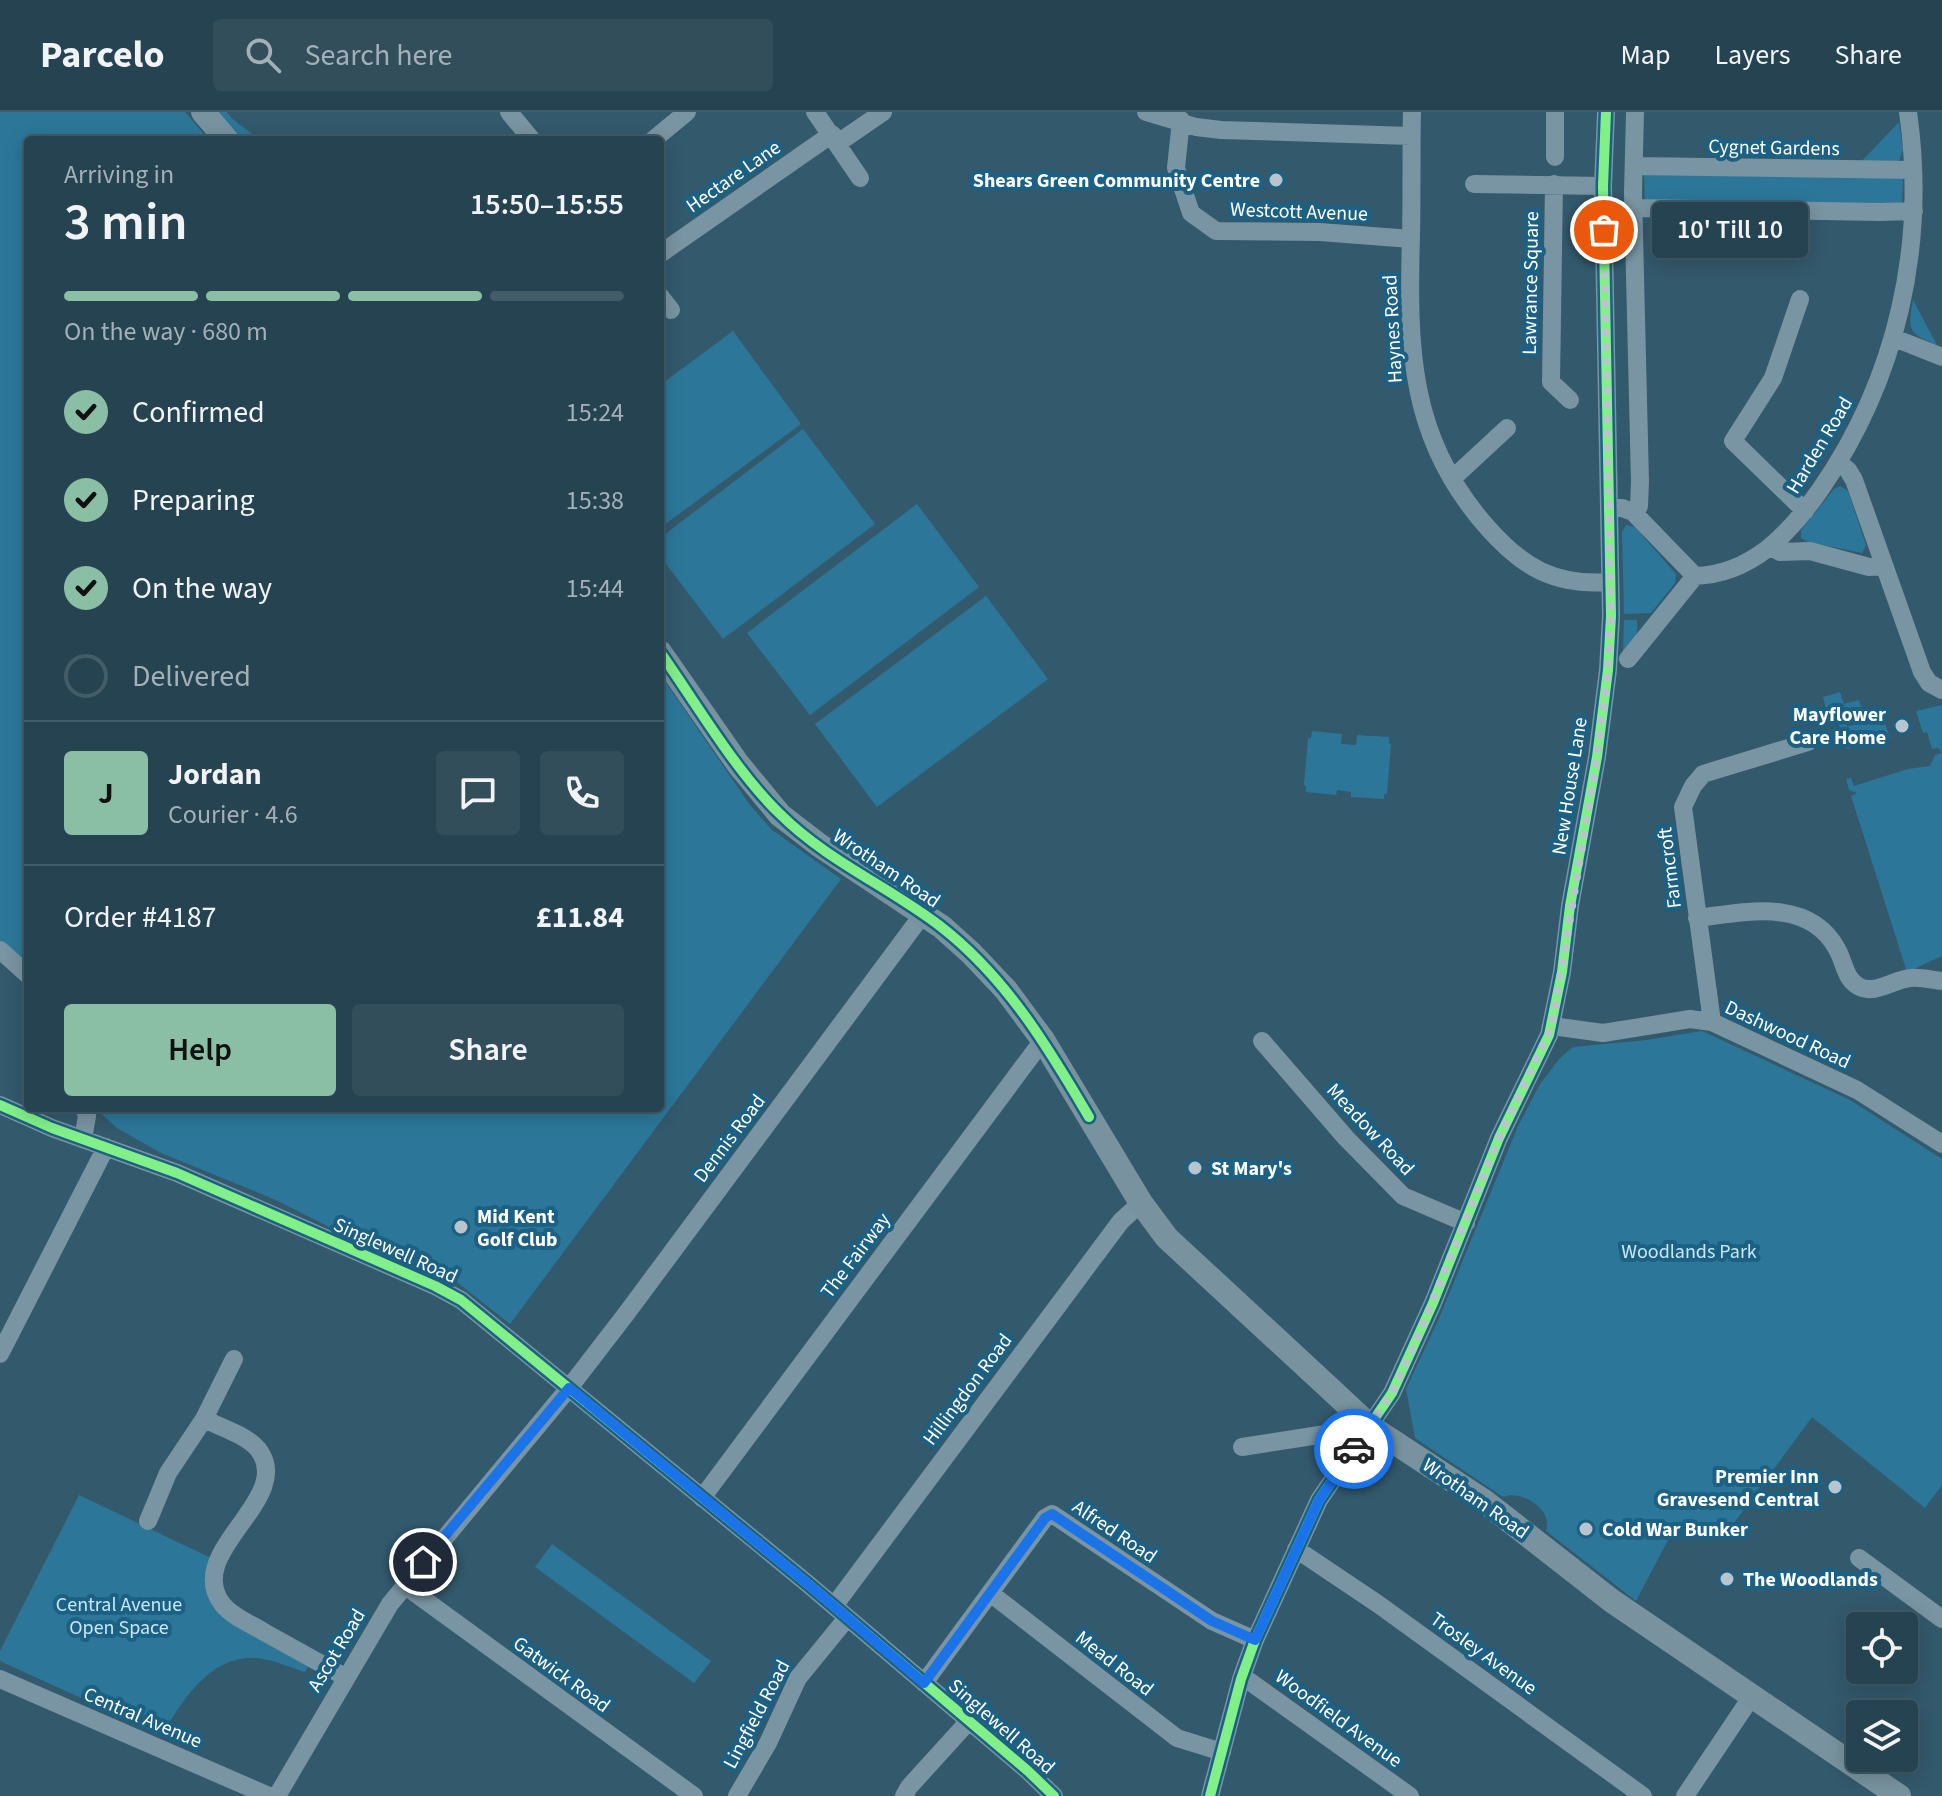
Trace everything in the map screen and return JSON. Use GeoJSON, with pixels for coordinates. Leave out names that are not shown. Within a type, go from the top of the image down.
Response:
{"type":"FeatureCollection","features":[{"type":"Feature","properties":{"kind":"main road"},"geometry":{"type":"LineString","coordinates":[[203,112],[224,136]]}},
{"type":"Feature","properties":{"kind":"main road","name":"Wrotham Road"},"geometry":{"type":"LineString","coordinates":[[664,658],[738,764],[780,815],[819,845],[923,914],[971,953],[1011,997],[1043,1040],[1141,1203],[1167,1238],[1371,1427],[1484,1501],[1612,1601],[1899,1796]]}},
{"type":"Feature","properties":{"kind":"street"},"geometry":{"type":"LineString","coordinates":[[509,112],[529,136]]}},
{"type":"Feature","properties":{"kind":"street"},"geometry":{"type":"LineString","coordinates":[[658,136],[687,112]]}},
{"type":"Feature","properties":{"kind":"street"},"geometry":{"type":"LineString","coordinates":[[815,112],[860,178]]}},
{"type":"Feature","properties":{"kind":"street","name":"Hectare Lane"},"geometry":{"type":"LineString","coordinates":[[664,251],[835,139],[883,112]]}},
{"type":"Feature","properties":{"kind":"street"},"geometry":{"type":"LineString","coordinates":[[1146,112],[1196,127],[1235,131],[1411,136]]}},
{"type":"Feature","properties":{"kind":"street","name":"Haynes Road"},"geometry":{"type":"LineString","coordinates":[[1412,112],[1410,336],[1415,381],[1429,429],[1452,479],[1488,528],[1523,562],[1550,576],[1583,584],[1610,582]]}},
{"type":"Feature","properties":{"kind":"street"},"geometry":{"type":"LineString","coordinates":[[1555,112],[1555,157]]}},
{"type":"Feature","properties":{"kind":"street","name":"New House Lane"},"geometry":{"type":"LineString","coordinates":[[1210,1796],[1241,1679],[1255,1640],[1319,1500],[1392,1393],[1466,1223],[1499,1138],[1552,1026],[1607,684],[1610,582],[1603,186],[1606,112]]}},
{"type":"Feature","properties":{"kind":"street"},"geometry":{"type":"LineString","coordinates":[[1635,112],[1640,482],[1639,507],[1635,513]]}},
{"type":"Feature","properties":{"kind":"street","name":"Harden Road"},"geometry":{"type":"LineString","coordinates":[[1695,576],[1711,576],[1744,566],[1772,547],[1805,511],[1839,463],[1871,401],[1894,338],[1910,258],[1914,211],[1908,112]]}},
{"type":"Feature","properties":{"kind":"street","name":"Westcott Avenue"},"geometry":{"type":"LineString","coordinates":[[1181,120],[1176,168],[1191,213],[1216,231],[1320,232],[1411,239]]}},
{"type":"Feature","properties":{"kind":"street","name":"Cygnet Gardens"},"geometry":{"type":"LineString","coordinates":[[1634,166],[1913,170]]}},
{"type":"Feature","properties":{"kind":"street","name":"Lawrance Square"},"geometry":{"type":"LineString","coordinates":[[1474,184],[1603,186]]}},
{"type":"Feature","properties":{"kind":"street","name":"Lawrance Square"},"geometry":{"type":"LineString","coordinates":[[1538,397],[1551,382],[1554,184]]}},
{"type":"Feature","properties":{"kind":"street"},"geometry":{"type":"LineString","coordinates":[[1634,208],[1914,211]]}},
{"type":"Feature","properties":{"kind":"street"},"geometry":{"type":"LineString","coordinates":[[1800,299],[1773,378],[1733,441],[1805,511]]}},
{"type":"Feature","properties":{"kind":"street"},"geometry":{"type":"LineString","coordinates":[[1894,338],[1942,357]]}},
{"type":"Feature","properties":{"kind":"street","name":"Lawrance Square"},"geometry":{"type":"LineString","coordinates":[[1551,382],[1570,400]]}},
{"type":"Feature","properties":{"kind":"street"},"geometry":{"type":"LineString","coordinates":[[1452,479],[1507,428]]}},
{"type":"Feature","properties":{"kind":"street"},"geometry":{"type":"LineString","coordinates":[[1839,463],[1854,480],[1922,672],[1929,683],[1942,690]]}},
{"type":"Feature","properties":{"kind":"street"},"geometry":{"type":"LineString","coordinates":[[1609,508],[1635,513],[1695,576],[1628,659]]}},
{"type":"Feature","properties":{"kind":"street"},"geometry":{"type":"LineString","coordinates":[[1772,547],[1781,553],[1810,551],[1869,567],[1884,566]]}},
{"type":"Feature","properties":{"kind":"street","name":"Farmcroft"},"geometry":{"type":"LineString","coordinates":[[1712,1022],[1683,807],[1703,774],[1808,742]]}},
{"type":"Feature","properties":{"kind":"street"},"geometry":{"type":"LineString","coordinates":[[1697,918],[1756,911],[1784,912],[1811,922],[1828,937],[1838,949],[1848,977],[1860,987],[1878,988],[1911,978],[1942,981]]}},
{"type":"Feature","properties":{"kind":"street","name":"Dennis Road"},"geometry":{"type":"LineString","coordinates":[[569,1388],[923,914]]}},
{"type":"Feature","properties":{"kind":"street"},"geometry":{"type":"LineString","coordinates":[[0,950],[24,971]]}},
{"type":"Feature","properties":{"kind":"street","name":"Dashwood Road"},"geometry":{"type":"LineString","coordinates":[[1552,1026],[1603,1033],[1690,1019],[1712,1022],[1857,1090],[1942,1144]]}},
{"type":"Feature","properties":{"kind":"street","name":"The Fairway"},"geometry":{"type":"LineString","coordinates":[[702,1498],[1043,1040]]}},
{"type":"Feature","properties":{"kind":"street","name":"Meadow Road"},"geometry":{"type":"LineString","coordinates":[[1262,1041],[1346,1138],[1403,1196],[1466,1223]]}},
{"type":"Feature","properties":{"kind":"street","name":"Singlewell Road"},"geometry":{"type":"LineString","coordinates":[[0,1105],[35,1122],[177,1173],[448,1292],[840,1612],[1054,1796]]}},
{"type":"Feature","properties":{"kind":"street"},"geometry":{"type":"LineString","coordinates":[[83,1139],[86,1112]]}},
{"type":"Feature","properties":{"kind":"street"},"geometry":{"type":"LineString","coordinates":[[0,1354],[106,1147]]}},
{"type":"Feature","properties":{"kind":"street","name":"Hillingdon Road"},"geometry":{"type":"LineString","coordinates":[[840,1612],[1121,1221],[1141,1203]]}},
{"type":"Feature","properties":{"kind":"street"},"geometry":{"type":"LineString","coordinates":[[148,1521],[168,1473],[204,1419],[234,1359]]}},
{"type":"Feature","properties":{"kind":"street","name":"Ascot Road"},"geometry":{"type":"LineString","coordinates":[[277,1796],[390,1604],[569,1388]]}},
{"type":"Feature","properties":{"kind":"street"},"geometry":{"type":"LineString","coordinates":[[204,1419],[254,1446],[259,1451],[265,1470],[263,1491],[219,1559],[214,1585],[217,1596],[231,1613],[345,1677]]}},
{"type":"Feature","properties":{"kind":"street"},"geometry":{"type":"LineString","coordinates":[[1242,1447],[1371,1427]]}},
{"type":"Feature","properties":{"kind":"street","name":"Alfred Road"},"geometry":{"type":"LineString","coordinates":[[924,1683],[1045,1518],[1052,1514],[1212,1621],[1255,1640]]}},
{"type":"Feature","properties":{"kind":"street","name":"Trosley Avenue"},"geometry":{"type":"LineString","coordinates":[[1296,1549],[1378,1604],[1643,1796]]}},
{"type":"Feature","properties":{"kind":"street"},"geometry":{"type":"LineString","coordinates":[[1859,1558],[1939,1611]]}},
{"type":"Feature","properties":{"kind":"street","name":"Gatwick Road"},"geometry":{"type":"LineString","coordinates":[[404,1585],[694,1796]]}},
{"type":"Feature","properties":{"kind":"street","name":"Mead Road"},"geometry":{"type":"LineString","coordinates":[[990,1593],[1177,1738],[1222,1752]]}},
{"type":"Feature","properties":{"kind":"street","name":"Lingfield Road"},"geometry":{"type":"LineString","coordinates":[[737,1796],[768,1743],[798,1678],[840,1612]]}},
{"type":"Feature","properties":{"kind":"street","name":"Central Avenue"},"geometry":{"type":"LineString","coordinates":[[0,1679],[269,1796]]}},
{"type":"Feature","properties":{"kind":"street","name":"Woodfield Avenue"},"geometry":{"type":"LineString","coordinates":[[1241,1679],[1249,1681],[1410,1796]]}},
{"type":"Feature","properties":{"kind":"street"},"geometry":{"type":"LineString","coordinates":[[1685,1796],[1752,1696]]}},
{"type":"Feature","properties":{"kind":"street"},"geometry":{"type":"LineString","coordinates":[[904,1796],[968,1722]]}},
{"type":"Feature","properties":{"kind":"green space"},"geometry":{"type":"Polygon","coordinates":[[[0,112],[185,112],[206,136],[24,136],[24,967],[0,946],[0,112]]]}},
{"type":"Feature","properties":{"kind":"green space"},"geometry":{"type":"Polygon","coordinates":[[[217,112],[227,112],[254,136],[238,136],[217,112]]]}},
{"type":"Feature","properties":{"kind":"green space"},"geometry":{"type":"Polygon","coordinates":[[[1899,122],[1903,150],[1899,161],[1860,163],[1899,122]]]}},
{"type":"Feature","properties":{"kind":"green space"},"geometry":{"type":"Polygon","coordinates":[[[1644,169],[1903,179],[1902,205],[1645,203],[1644,169]]]}},
{"type":"Feature","properties":{"kind":"green space"},"geometry":{"type":"Polygon","coordinates":[[[1913,300],[1937,345],[1912,330],[1913,300]]]}},
{"type":"Feature","properties":{"kind":"green space"},"geometry":{"type":"Polygon","coordinates":[[[733,331],[801,424],[664,525],[664,382],[733,331]]]}},
{"type":"Feature","properties":{"kind":"green space"},"geometry":{"type":"Polygon","coordinates":[[[803,429],[875,524],[723,639],[664,561],[664,535],[803,429]]]}},
{"type":"Feature","properties":{"kind":"green space"},"geometry":{"type":"Polygon","coordinates":[[[1840,486],[1848,491],[1866,545],[1862,553],[1801,538],[1801,530],[1834,489],[1840,486]]]}},
{"type":"Feature","properties":{"kind":"green space"},"geometry":{"type":"Polygon","coordinates":[[[917,504],[979,587],[810,715],[747,633],[917,504]]]}},
{"type":"Feature","properties":{"kind":"green space"},"geometry":{"type":"Polygon","coordinates":[[[1626,525],[1635,527],[1676,574],[1675,583],[1651,613],[1624,614],[1622,532],[1626,525]]]}},
{"type":"Feature","properties":{"kind":"green space"},"geometry":{"type":"Polygon","coordinates":[[[986,596],[1048,679],[877,807],[815,724],[986,596]]]}},
{"type":"Feature","properties":{"kind":"green space"},"geometry":{"type":"Polygon","coordinates":[[[1624,620],[1637,620],[1637,636],[1623,651],[1624,620]]]}},
{"type":"Feature","properties":{"kind":"green space","name":"Mid Kent Golf Club"},"geometry":{"type":"Polygon","coordinates":[[[664,680],[750,805],[772,830],[841,879],[510,1324],[458,1283],[347,1236],[276,1200],[161,1153],[117,1128],[99,1112],[664,1112],[664,680]]]}},
{"type":"Feature","properties":{"kind":"green space"},"geometry":{"type":"Polygon","coordinates":[[[1840,692],[1844,704],[1859,700],[1863,714],[1857,716],[1854,710],[1843,714],[1845,719],[1830,723],[1823,697],[1840,692]]]}},
{"type":"Feature","properties":{"kind":"green space"},"geometry":{"type":"Polygon","coordinates":[[[1942,705],[1942,956],[1907,972],[1851,796],[1857,793],[1849,790],[1846,779],[1851,778],[1854,786],[1908,769],[1930,766],[1935,755],[1941,753],[1939,748],[1932,749],[1916,711],[1942,705]]]}},
{"type":"Feature","properties":{"kind":"green space"},"geometry":{"type":"Polygon","coordinates":[[[1864,716],[1865,720],[1870,718],[1871,721],[1883,717],[1890,738],[1846,749],[1839,725],[1846,723],[1847,727],[1859,723],[1858,718],[1864,716]]]}},
{"type":"Feature","properties":{"kind":"green space"},"geometry":{"type":"Polygon","coordinates":[[[1312,731],[1342,734],[1341,744],[1356,745],[1357,735],[1389,737],[1387,794],[1384,794],[1384,799],[1351,797],[1351,792],[1337,790],[1336,795],[1306,792],[1308,738],[1311,738],[1312,731]]]}},
{"type":"Feature","properties":{"kind":"green space","name":"Woodlands Park"},"geometry":{"type":"Polygon","coordinates":[[[1702,1031],[1850,1100],[1942,1159],[1942,1485],[1925,1508],[1812,1417],[1728,1531],[1677,1523],[1636,1601],[1546,1531],[1545,1516],[1534,1503],[1518,1496],[1503,1497],[1415,1438],[1406,1389],[1440,1316],[1518,1126],[1540,1084],[1560,1058],[1573,1047],[1702,1031]]]}},
{"type":"Feature","properties":{"kind":"green space","name":"Central Avenue Open Space"},"geometry":{"type":"Polygon","coordinates":[[[79,1495],[211,1558],[206,1582],[213,1606],[309,1665],[305,1672],[256,1658],[225,1664],[211,1672],[188,1695],[162,1735],[0,1661],[0,1651],[79,1495]]]}},
{"type":"Feature","properties":{"kind":"green space"},"geometry":{"type":"Polygon","coordinates":[[[552,1544],[711,1661],[694,1683],[535,1567],[552,1544]]]}},
{"type":"Feature","properties":{"kind":"cycle path"},"geometry":{"type":"LineString","coordinates":[[1210,1796],[1241,1679],[1255,1640],[1319,1500],[1392,1393],[1433,1303],[1499,1138],[1549,1035],[1597,757],[1608,670],[1611,616],[1603,186],[1606,112]]}},
{"type":"Feature","properties":{"kind":"cycle path"},"geometry":{"type":"LineString","coordinates":[[664,658],[732,758],[780,814],[817,845],[940,926],[985,968],[1024,1014],[1089,1117]]}},
{"type":"Feature","properties":{"kind":"cycle path"},"geometry":{"type":"LineString","coordinates":[[0,1105],[52,1128],[177,1173],[461,1300],[808,1584],[1054,1796]]}},
{"type":"Feature","properties":{"kind":"way so far"},"geometry":{"type":"LineString","coordinates":[[1354,1449],[1392,1393],[1413,1349],[1499,1138],[1552,1026],[1597,757],[1608,670],[1611,616],[1604,230]]}},
{"type":"Feature","properties":{"kind":"place","name":"Shears Green Community Centre"},"geometry":{"type":"Point","coordinates":[1276,180]}},
{"type":"Feature","properties":{"kind":"place","name":"10' Till 10"},"geometry":{"type":"Point","coordinates":[1604,230]}},
{"type":"Feature","properties":{"kind":"place","name":"Mayflower Care Home"},"geometry":{"type":"Point","coordinates":[1902,726]}},
{"type":"Feature","properties":{"kind":"place","name":"St Mary's"},"geometry":{"type":"Point","coordinates":[1195,1168]}},
{"type":"Feature","properties":{"kind":"place","name":"Mid Kent Golf Club"},"geometry":{"type":"Point","coordinates":[461,1227]}},
{"type":"Feature","properties":{"kind":"place","name":"Premier Inn Gravesend Central"},"geometry":{"type":"Point","coordinates":[1835,1487]}},
{"type":"Feature","properties":{"kind":"place","name":"Cold War Bunker"},"geometry":{"type":"Point","coordinates":[1586,1529]}},
{"type":"Feature","properties":{"kind":"place","name":"The Woodlands"},"geometry":{"type":"Point","coordinates":[1727,1579]}},
{"type":"Feature","properties":{"kind":"route"},"geometry":{"type":"LineString","coordinates":[[423,1562],[569,1388],[924,1683],[1045,1518],[1052,1514],[1212,1621],[1255,1640],[1319,1500],[1354,1449]]}}]}
